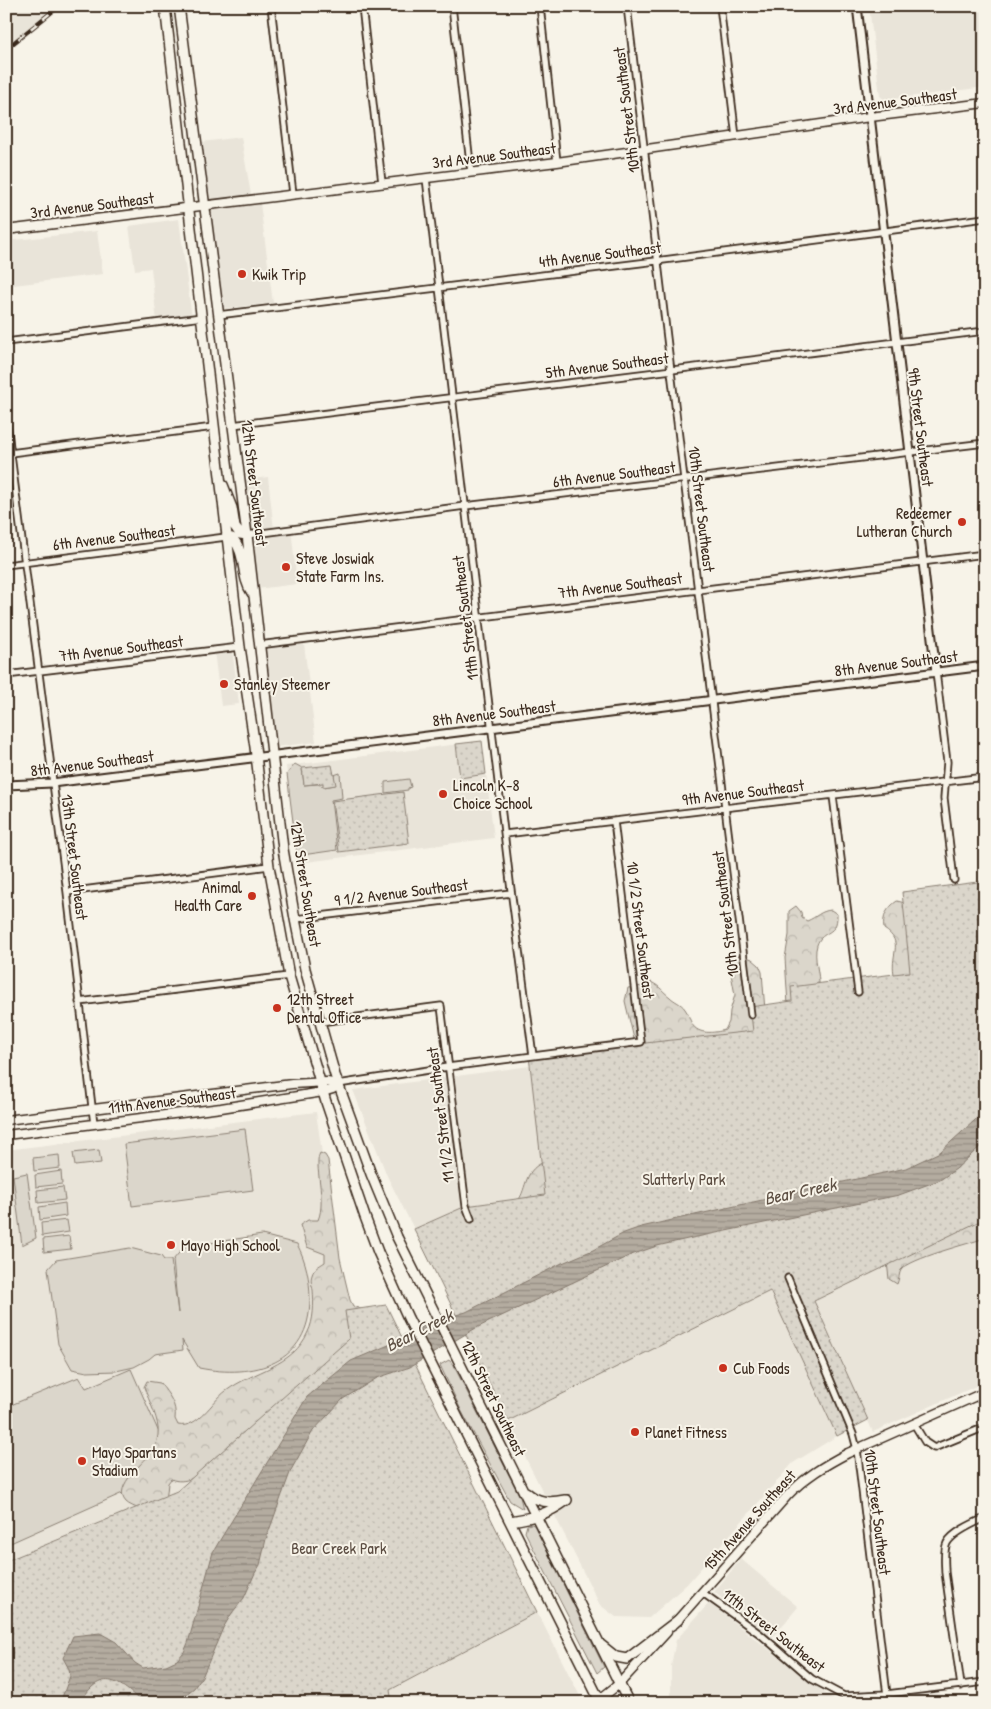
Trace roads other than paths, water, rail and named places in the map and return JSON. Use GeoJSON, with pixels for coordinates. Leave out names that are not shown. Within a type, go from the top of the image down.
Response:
{"type":"FeatureCollection","features":[{"type":"Feature","properties":{"kind":"main road","name":"12th Street Southeast"},"geometry":{"type":"LineString","coordinates":[[165,6],[226,538],[269,866],[289,976],[320,1083],[364,1217],[378,1252],[408,1318],[598,1702]]}},
{"type":"Feature","properties":{"kind":"main road","name":"12th Street Southeast"},"geometry":{"type":"LineString","coordinates":[[179,6],[247,534],[286,865],[305,969],[338,1084],[371,1174],[397,1237],[628,1703]]}},
{"type":"Feature","properties":{"kind":"main road","name":"3rd Avenue Southeast"},"geometry":{"type":"LineString","coordinates":[[6,230],[557,162],[870,117],[985,104]]}},
{"type":"Feature","properties":{"kind":"main road"},"geometry":{"type":"LineString","coordinates":[[219,478],[228,495],[235,527],[240,534],[247,534]]}},
{"type":"Feature","properties":{"kind":"main road"},"geometry":{"type":"LineString","coordinates":[[226,538],[232,538],[239,546],[247,586],[254,595]]}},
{"type":"Feature","properties":{"kind":"main road","name":"11th Avenue Southeast"},"geometry":{"type":"LineString","coordinates":[[6,1120],[292,1084],[338,1084]]}},
{"type":"Feature","properties":{"kind":"main road","name":"11th Avenue Southeast"},"geometry":{"type":"LineString","coordinates":[[6,1136],[221,1108],[323,1092],[333,1089],[338,1084]]}},
{"type":"Feature","properties":{"kind":"main road","name":"15th Avenue Southeast"},"geometry":{"type":"LineString","coordinates":[[598,1702],[619,1684],[703,1593],[740,1548],[798,1484],[821,1467],[857,1449],[985,1392]]}},
{"type":"Feature","properties":{"kind":"main road"},"geometry":{"type":"LineString","coordinates":[[510,1521],[536,1517],[567,1500],[554,1502],[539,1501],[522,1489]]}},
{"type":"Feature","properties":{"kind":"main road"},"geometry":{"type":"LineString","coordinates":[[599,1643],[616,1657],[626,1658],[678,1620]]}},
{"type":"Feature","properties":{"kind":"street"},"geometry":{"type":"LineString","coordinates":[[271,6],[293,194]]}},
{"type":"Feature","properties":{"kind":"street"},"geometry":{"type":"LineString","coordinates":[[362,6],[382,183]]}},
{"type":"Feature","properties":{"kind":"street"},"geometry":{"type":"LineString","coordinates":[[452,6],[471,172]]}},
{"type":"Feature","properties":{"kind":"street"},"geometry":{"type":"LineString","coordinates":[[540,6],[557,162]]}},
{"type":"Feature","properties":{"kind":"street","name":"10th Street Southeast"},"geometry":{"type":"LineString","coordinates":[[627,6],[751,1015]]}},
{"type":"Feature","properties":{"kind":"street"},"geometry":{"type":"LineString","coordinates":[[720,6],[736,137]]}},
{"type":"Feature","properties":{"kind":"street","name":"9th Street Southeast"},"geometry":{"type":"LineString","coordinates":[[857,6],[947,762],[944,798],[954,880]]}},
{"type":"Feature","properties":{"kind":"street","name":"11th Street Southeast"},"geometry":{"type":"LineString","coordinates":[[426,178],[533,1056]]}},
{"type":"Feature","properties":{"kind":"street","name":"4th Avenue Southeast"},"geometry":{"type":"LineString","coordinates":[[218,315],[658,261],[985,218]]}},
{"type":"Feature","properties":{"kind":"street"},"geometry":{"type":"LineString","coordinates":[[6,342],[202,317]]}},
{"type":"Feature","properties":{"kind":"street","name":"5th Avenue Southeast"},"geometry":{"type":"LineString","coordinates":[[232,425],[985,331]]}},
{"type":"Feature","properties":{"kind":"street","name":"13th Street Southeast"},"geometry":{"type":"LineString","coordinates":[[6,416],[67,892],[94,1124]]}},
{"type":"Feature","properties":{"kind":"street"},"geometry":{"type":"LineString","coordinates":[[10,453],[214,427]]}},
{"type":"Feature","properties":{"kind":"street","name":"6th Avenue Southeast"},"geometry":{"type":"LineString","coordinates":[[247,534],[985,443]]}},
{"type":"Feature","properties":{"kind":"street","name":"6th Avenue Southeast"},"geometry":{"type":"LineString","coordinates":[[6,565],[226,538]]}},
{"type":"Feature","properties":{"kind":"street","name":"7th Avenue Southeast"},"geometry":{"type":"LineString","coordinates":[[259,645],[985,554]]}},
{"type":"Feature","properties":{"kind":"street","name":"7th Avenue Southeast"},"geometry":{"type":"LineString","coordinates":[[6,675],[240,647]]}},
{"type":"Feature","properties":{"kind":"street","name":"8th Avenue Southeast"},"geometry":{"type":"LineString","coordinates":[[6,785],[52,783],[985,666]]}},
{"type":"Feature","properties":{"kind":"street","name":"9th Avenue Southeast"},"geometry":{"type":"LineString","coordinates":[[505,834],[833,796],[985,776]]}},
{"type":"Feature","properties":{"kind":"street"},"geometry":{"type":"LineString","coordinates":[[833,796],[858,992]]}},
{"type":"Feature","properties":{"kind":"street","name":"10 1/2 Street Southeast"},"geometry":{"type":"LineString","coordinates":[[614,821],[641,1042]]}},
{"type":"Feature","properties":{"kind":"street"},"geometry":{"type":"LineString","coordinates":[[67,892],[269,866]]}},
{"type":"Feature","properties":{"kind":"street","name":"9 1/2 Avenue Southeast"},"geometry":{"type":"LineString","coordinates":[[295,919],[512,893]]}},
{"type":"Feature","properties":{"kind":"street"},"geometry":{"type":"LineString","coordinates":[[79,1002],[289,976]]}},
{"type":"Feature","properties":{"kind":"street","name":"11 1/2 Street Southeast"},"geometry":{"type":"LineString","coordinates":[[320,1022],[441,1006],[466,1206],[471,1219]]}},
{"type":"Feature","properties":{"kind":"street","name":"11th Avenue Southeast"},"geometry":{"type":"LineString","coordinates":[[338,1084],[448,1067],[641,1042]]}},
{"type":"Feature","properties":{"kind":"street","name":"10th Street Southeast"},"geometry":{"type":"LineString","coordinates":[[788,1278],[853,1434],[857,1449],[888,1703]]}},
{"type":"Feature","properties":{"kind":"street"},"geometry":{"type":"LineString","coordinates":[[914,1424],[924,1442],[934,1448],[985,1427]]}},
{"type":"Feature","properties":{"kind":"street"},"geometry":{"type":"LineString","coordinates":[[961,1686],[945,1572],[945,1555],[947,1543],[970,1525],[985,1518]]}},
{"type":"Feature","properties":{"kind":"street","name":"11th Street Southeast"},"geometry":{"type":"LineString","coordinates":[[703,1593],[760,1634],[812,1679],[844,1696],[887,1694],[985,1682]]}},
{"type":"Feature","properties":{"kind":"water","name":"Bear Creek"},"geometry":{"type":"Polygon","coordinates":[[[985,1111],[985,1142],[956,1169],[940,1180],[899,1195],[692,1238],[657,1246],[631,1255],[476,1328],[410,1367],[377,1378],[343,1399],[313,1431],[291,1470],[266,1539],[260,1565],[244,1598],[223,1628],[203,1675],[194,1688],[181,1698],[166,1703],[145,1703],[141,1702],[117,1683],[102,1681],[87,1692],[80,1703],[60,1703],[70,1676],[69,1669],[63,1658],[73,1636],[100,1633],[116,1642],[135,1663],[143,1668],[166,1665],[177,1660],[184,1652],[213,1552],[307,1397],[351,1361],[391,1344],[404,1335],[427,1324],[466,1312],[560,1264],[593,1250],[624,1233],[641,1227],[906,1168],[940,1152],[985,1111]]]}},
{"type":"Feature","properties":{"kind":"railway"},"geometry":{"type":"LineString","coordinates":[[6,49],[59,6]]}},
{"type":"Feature","properties":{"kind":"place","name":"Kwik Trip"},"geometry":{"type":"Point","coordinates":[242,274]}},
{"type":"Feature","properties":{"kind":"place","name":"Redeemer Lutheran Church"},"geometry":{"type":"Point","coordinates":[962,522]}},
{"type":"Feature","properties":{"kind":"place","name":"Steve Joswiak State Farm Ins."},"geometry":{"type":"Point","coordinates":[286,567]}},
{"type":"Feature","properties":{"kind":"place","name":"Stanley Steemer"},"geometry":{"type":"Point","coordinates":[224,684]}},
{"type":"Feature","properties":{"kind":"place","name":"Lincoln K-8 Choice School"},"geometry":{"type":"Point","coordinates":[443,794]}},
{"type":"Feature","properties":{"kind":"place","name":"Animal Health Care"},"geometry":{"type":"Point","coordinates":[252,896]}},
{"type":"Feature","properties":{"kind":"place","name":"12th Street Dental Office"},"geometry":{"type":"Point","coordinates":[277,1008]}},
{"type":"Feature","properties":{"kind":"place","name":"Mayo High School"},"geometry":{"type":"Point","coordinates":[171,1245]}},
{"type":"Feature","properties":{"kind":"place","name":"Cub Foods"},"geometry":{"type":"Point","coordinates":[723,1368]}},
{"type":"Feature","properties":{"kind":"place","name":"Planet Fitness"},"geometry":{"type":"Point","coordinates":[635,1432]}},
{"type":"Feature","properties":{"kind":"place","name":"Mayo Spartans Stadium"},"geometry":{"type":"Point","coordinates":[82,1461]}},
{"type":"Feature","properties":{"kind":"park label","name":"Slatterly Park"},"geometry":{"type":"Point","coordinates":[684,1179]}},
{"type":"Feature","properties":{"kind":"park label","name":"Bear Creek Park"},"geometry":{"type":"Point","coordinates":[339,1548]}}]}
